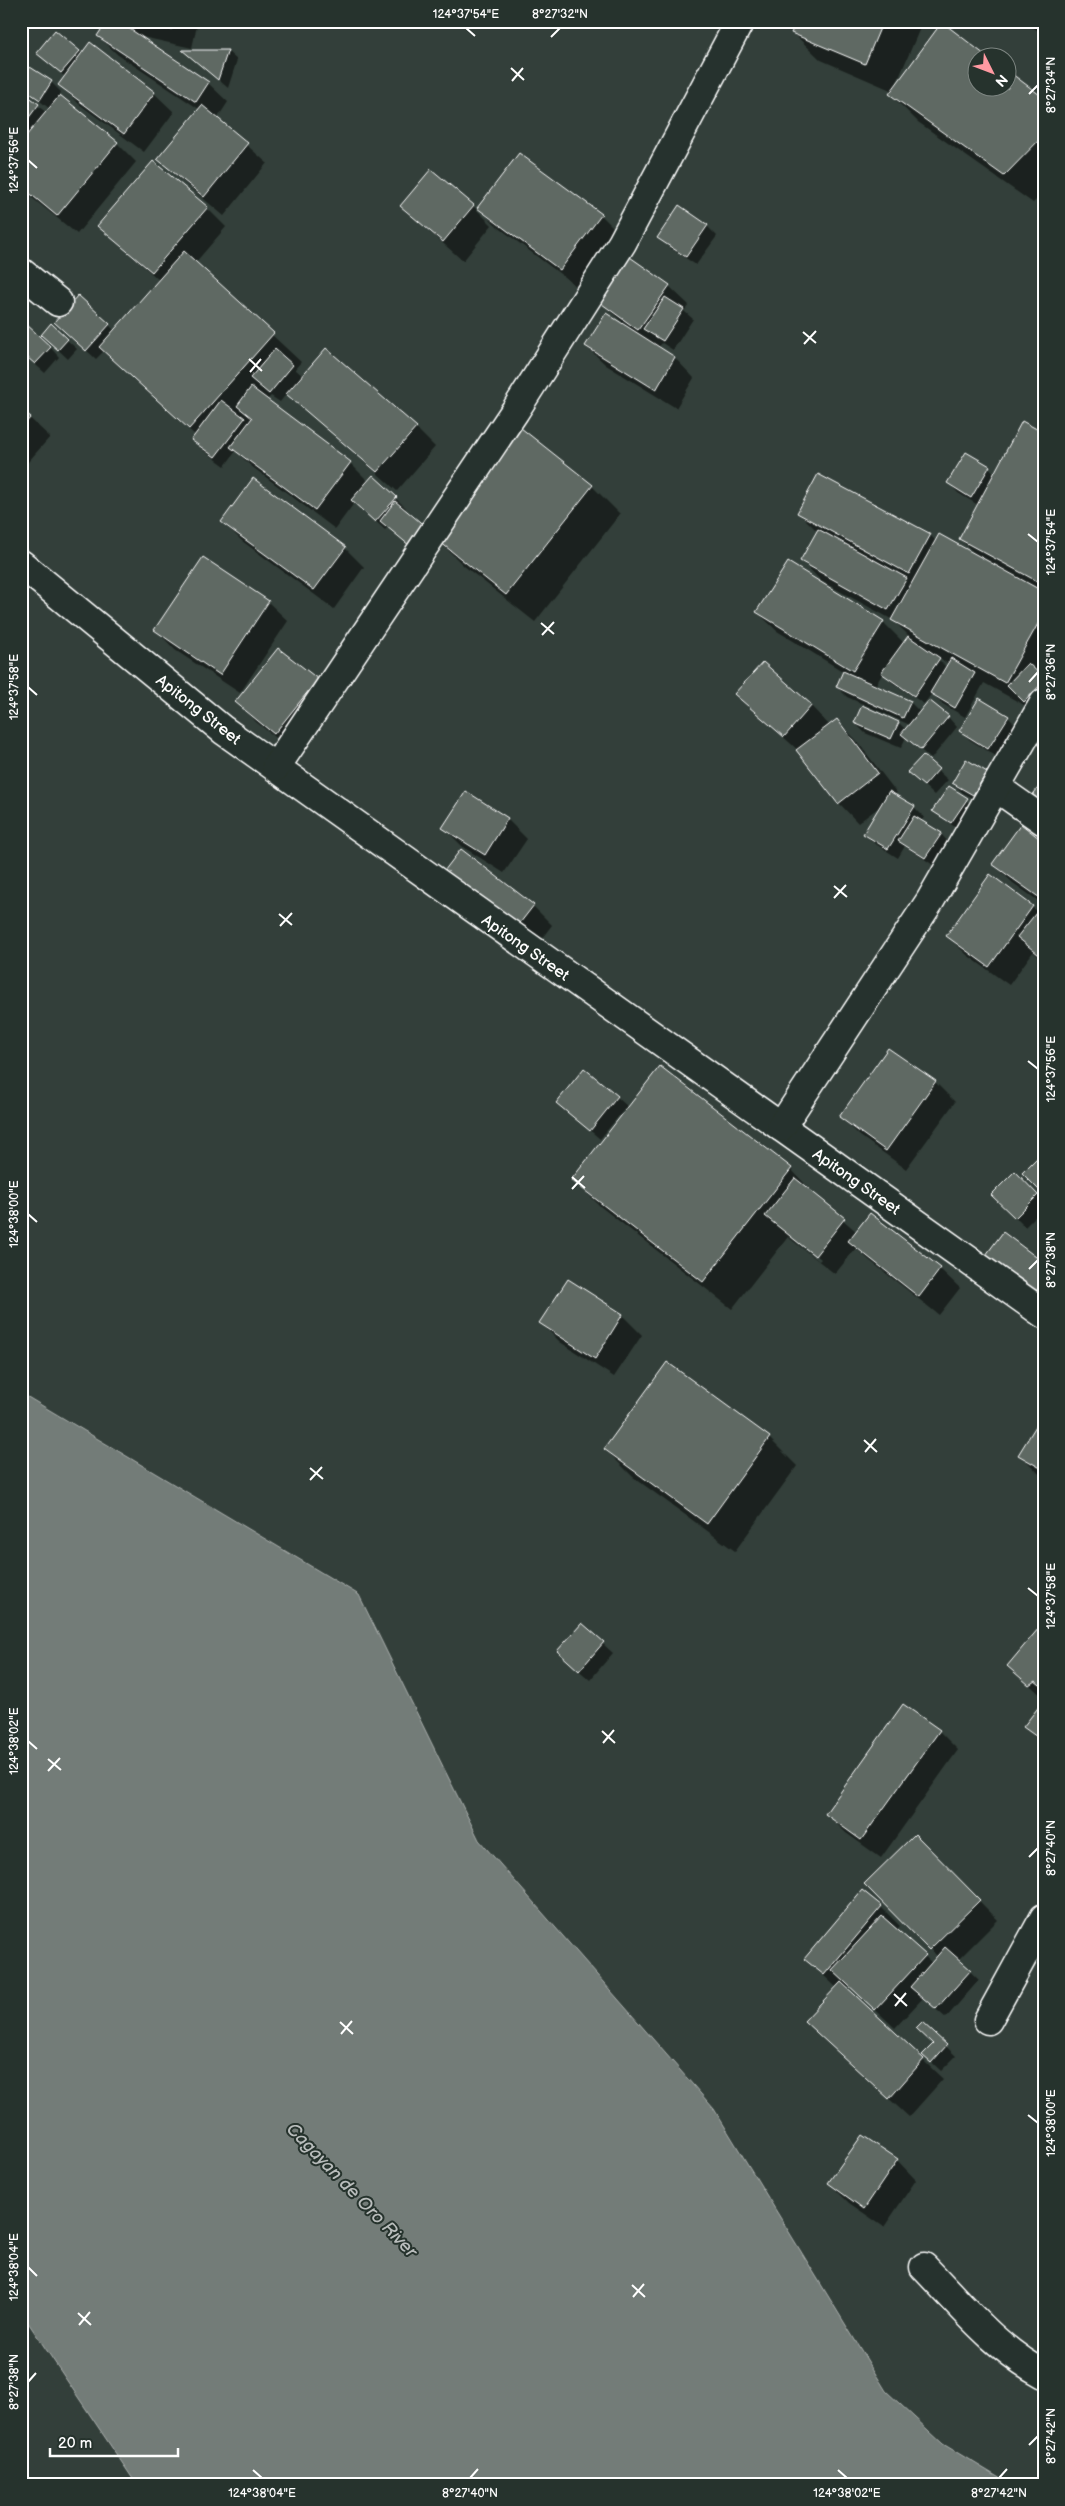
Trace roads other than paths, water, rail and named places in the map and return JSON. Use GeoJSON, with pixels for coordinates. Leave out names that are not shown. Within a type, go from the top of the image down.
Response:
{"type":"FeatureCollection","features":[{"type":"Feature","properties":{"kind":"street"},"geometry":{"type":"LineString","coordinates":[[276,767],[515,411],[622,243],[740,21]]}},
{"type":"Feature","properties":{"kind":"street"},"geometry":{"type":"LineString","coordinates":[[21,272],[58,302]]}},
{"type":"Feature","properties":{"kind":"street","name":"Apitong Street"},"geometry":{"type":"LineString","coordinates":[[21,564],[223,730],[366,834],[1044,1314]]}},
{"type":"Feature","properties":{"kind":"street"},"geometry":{"type":"LineString","coordinates":[[781,1128],[930,902],[1044,703]]}},
{"type":"Feature","properties":{"kind":"street"},"geometry":{"type":"LineString","coordinates":[[997,788],[1044,821]]}},
{"type":"Feature","properties":{"kind":"street"},"geometry":{"type":"LineString","coordinates":[[988,2020],[1044,1918]]}},
{"type":"Feature","properties":{"kind":"street"},"geometry":{"type":"LineString","coordinates":[[924,2267],[988,2334],[1028,2366],[1044,2374]]}},
{"type":"Feature","properties":{"kind":"water","name":"Cagayan de Oro River"},"geometry":{"type":"Polygon","coordinates":[[[21,1393],[359,1595],[479,1840],[714,2109],[886,2391],[943,2444],[1011,2485],[137,2485],[21,2312],[21,1393]]]}}]}
